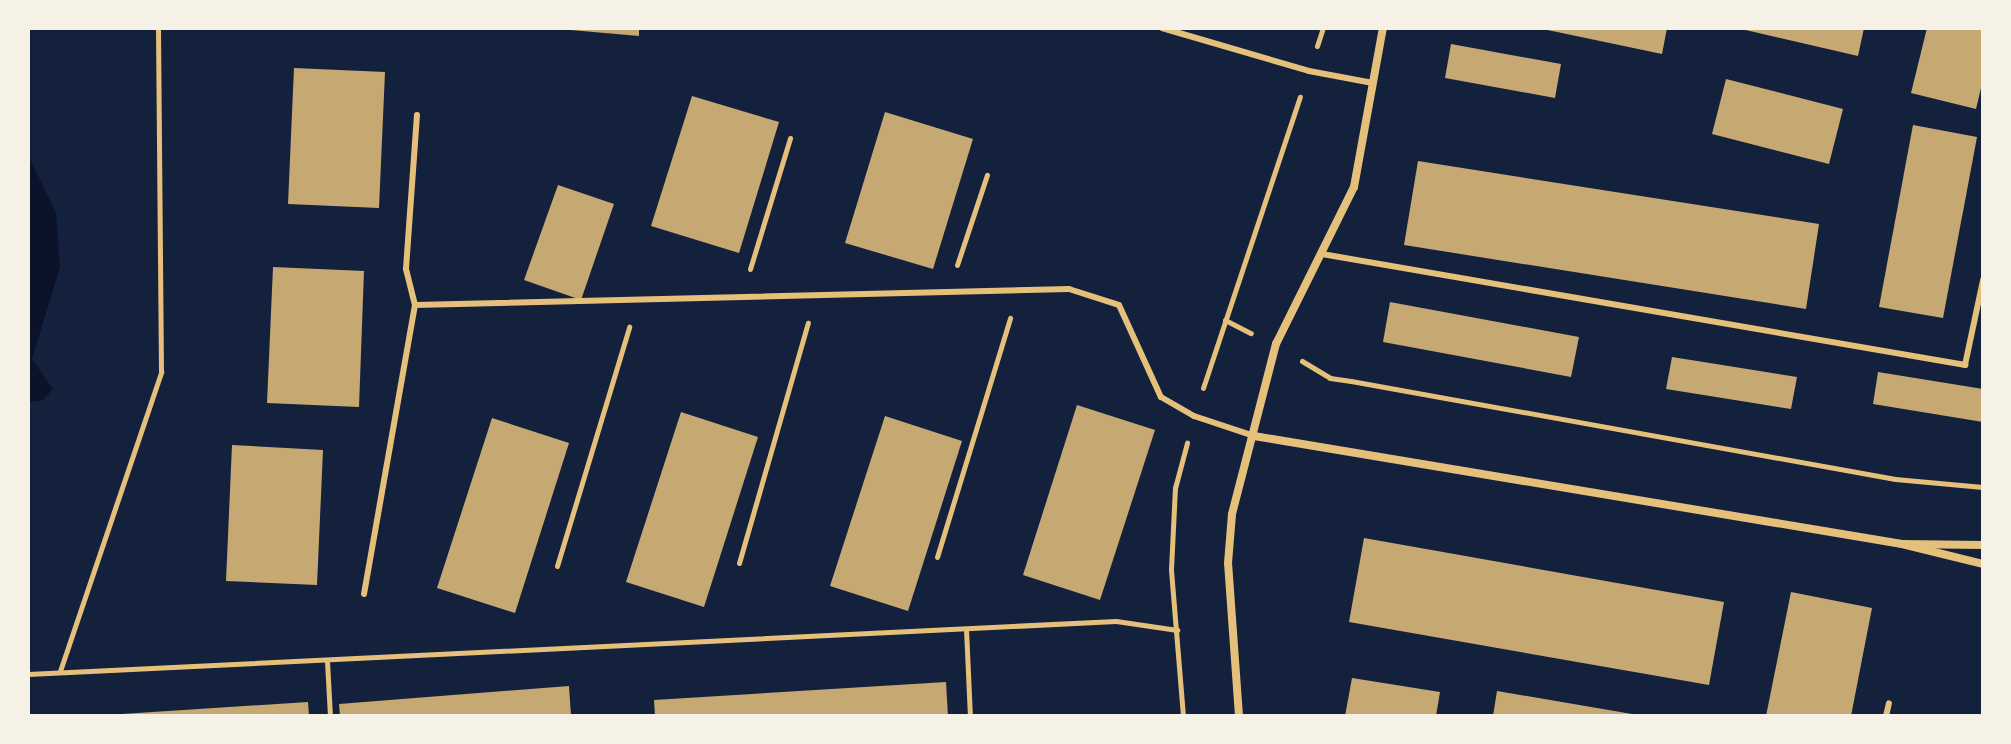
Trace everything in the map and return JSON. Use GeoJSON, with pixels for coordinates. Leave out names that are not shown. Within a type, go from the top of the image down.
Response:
{"type":"FeatureCollection","features":[{"type":"Feature","properties":{"kind":"street"},"geometry":{"type":"LineString","coordinates":[[1239,716],[1228,563],[1232,514],[1276,344],[1354,187],[1383,28]]}},
{"type":"Feature","properties":{"kind":"street"},"geometry":{"type":"LineString","coordinates":[[1254,436],[1902,544],[1983,564]]}},
{"type":"Feature","properties":{"kind":"street"},"geometry":{"type":"LineString","coordinates":[[1902,544],[1983,545]]}},
{"type":"Feature","properties":{"kind":"lane"},"geometry":{"type":"LineString","coordinates":[[1162,28],[1309,71],[1373,83]]}},
{"type":"Feature","properties":{"kind":"lane"},"geometry":{"type":"LineString","coordinates":[[364,594],[415,305],[406,269],[417,115]]}},
{"type":"Feature","properties":{"kind":"lane"},"geometry":{"type":"LineString","coordinates":[[1322,254],[1965,365],[1983,280]]}},
{"type":"Feature","properties":{"kind":"lane"},"geometry":{"type":"LineString","coordinates":[[415,305],[1069,289],[1119,305],[1161,397],[1194,416],[1254,436]]}},
{"type":"Feature","properties":{"kind":"lane"},"geometry":{"type":"LineString","coordinates":[[1886,716],[1889,703]]}},
{"type":"Feature","properties":{"kind":"path"},"geometry":{"type":"LineString","coordinates":[[60,671],[161,372],[158,28]]}},
{"type":"Feature","properties":{"kind":"path"},"geometry":{"type":"LineString","coordinates":[[1183,716],[1171,569],[1175,488],[1194,416],[1323,28]]}},
{"type":"Feature","properties":{"kind":"path"},"geometry":{"type":"LineString","coordinates":[[741,297],[790,138]]}},
{"type":"Feature","properties":{"kind":"path"},"geometry":{"type":"LineString","coordinates":[[948,292],[987,175]]}},
{"type":"Feature","properties":{"kind":"path"},"geometry":{"type":"LineString","coordinates":[[937,557],[1018,290]]}},
{"type":"Feature","properties":{"kind":"path"},"geometry":{"type":"LineString","coordinates":[[739,563],[817,295]]}},
{"type":"Feature","properties":{"kind":"path"},"geometry":{"type":"LineString","coordinates":[[557,566],[637,300]]}},
{"type":"Feature","properties":{"kind":"path"},"geometry":{"type":"LineString","coordinates":[[1225,320],[1276,344],[1330,378],[1895,479],[1983,487]]}},
{"type":"Feature","properties":{"kind":"path"},"geometry":{"type":"LineString","coordinates":[[28,674],[1116,621],[1177,630]]}},
{"type":"Feature","properties":{"kind":"path"},"geometry":{"type":"LineString","coordinates":[[966,629],[970,716]]}},
{"type":"Feature","properties":{"kind":"path"},"geometry":{"type":"LineString","coordinates":[[327,661],[330,716]]}},
{"type":"Feature","properties":{"kind":"water"},"geometry":{"type":"Polygon","coordinates":[[[28,155],[56,212],[60,267],[32,359],[53,389],[43,400],[29,402],[28,155]]]}},
{"type":"Feature","properties":{"kind":"building"},"geometry":{"type":"Polygon","coordinates":[[[548,28],[639,28],[639,36],[548,28]]]}},
{"type":"Feature","properties":{"kind":"building"},"geometry":{"type":"Polygon","coordinates":[[[1538,28],[1667,28],[1662,54],[1538,28]]]}},
{"type":"Feature","properties":{"kind":"building"},"geometry":{"type":"Polygon","coordinates":[[[1737,28],[1864,28],[1858,56],[1737,28]]]}},
{"type":"Feature","properties":{"kind":"building"},"geometry":{"type":"Polygon","coordinates":[[[1927,28],[1983,28],[1983,80],[1976,109],[1911,93],[1927,28]]]}},
{"type":"Feature","properties":{"kind":"building"},"geometry":{"type":"Polygon","coordinates":[[[1451,44],[1561,64],[1555,98],[1445,78],[1451,44]]]}},
{"type":"Feature","properties":{"kind":"building"},"geometry":{"type":"Polygon","coordinates":[[[294,68],[385,72],[379,208],[288,204],[294,68]]]}},
{"type":"Feature","properties":{"kind":"building"},"geometry":{"type":"Polygon","coordinates":[[[1726,79],[1843,109],[1829,164],[1712,134],[1726,79]]]}},
{"type":"Feature","properties":{"kind":"building"},"geometry":{"type":"Polygon","coordinates":[[[692,96],[779,122],[739,253],[651,226],[692,96]]]}},
{"type":"Feature","properties":{"kind":"building"},"geometry":{"type":"Polygon","coordinates":[[[885,112],[973,139],[933,269],[845,243],[885,112]]]}},
{"type":"Feature","properties":{"kind":"building"},"geometry":{"type":"Polygon","coordinates":[[[1913,125],[1977,137],[1943,318],[1879,307],[1913,125]]]}},
{"type":"Feature","properties":{"kind":"building"},"geometry":{"type":"Polygon","coordinates":[[[1418,161],[1819,224],[1806,309],[1404,245],[1418,161]]]}},
{"type":"Feature","properties":{"kind":"building"},"geometry":{"type":"Polygon","coordinates":[[[558,185],[614,204],[581,300],[524,280],[558,185]]]}},
{"type":"Feature","properties":{"kind":"building"},"geometry":{"type":"Polygon","coordinates":[[[273,267],[364,271],[359,407],[267,403],[273,267]]]}},
{"type":"Feature","properties":{"kind":"building"},"geometry":{"type":"Polygon","coordinates":[[[1390,302],[1579,337],[1571,377],[1383,342],[1390,302]]]}},
{"type":"Feature","properties":{"kind":"building"},"geometry":{"type":"Polygon","coordinates":[[[1672,357],[1797,377],[1791,409],[1666,389],[1672,357]]]}},
{"type":"Feature","properties":{"kind":"building"},"geometry":{"type":"Polygon","coordinates":[[[1878,372],[1983,389],[1983,422],[1873,404],[1878,372]]]}},
{"type":"Feature","properties":{"kind":"building"},"geometry":{"type":"Polygon","coordinates":[[[1077,405],[1155,430],[1100,600],[1023,575],[1077,405]]]}},
{"type":"Feature","properties":{"kind":"building"},"geometry":{"type":"Polygon","coordinates":[[[681,412],[758,437],[704,607],[626,582],[681,412]]]}},
{"type":"Feature","properties":{"kind":"building"},"geometry":{"type":"Polygon","coordinates":[[[885,416],[962,441],[908,611],[830,586],[885,416]]]}},
{"type":"Feature","properties":{"kind":"building"},"geometry":{"type":"Polygon","coordinates":[[[492,418],[569,443],[515,613],[437,588],[492,418]]]}},
{"type":"Feature","properties":{"kind":"building"},"geometry":{"type":"Polygon","coordinates":[[[232,445],[323,450],[317,585],[226,581],[232,445]]]}},
{"type":"Feature","properties":{"kind":"building"},"geometry":{"type":"Polygon","coordinates":[[[1364,538],[1724,602],[1709,685],[1349,622],[1364,538]]]}},
{"type":"Feature","properties":{"kind":"building"},"geometry":{"type":"Polygon","coordinates":[[[1791,592],[1872,608],[1851,716],[1766,716],[1791,592]]]}},
{"type":"Feature","properties":{"kind":"building"},"geometry":{"type":"Polygon","coordinates":[[[1352,678],[1440,692],[1436,716],[1345,716],[1352,678]]]}},
{"type":"Feature","properties":{"kind":"building"},"geometry":{"type":"Polygon","coordinates":[[[946,682],[948,716],[655,716],[654,700],[946,682]]]}},
{"type":"Feature","properties":{"kind":"building"},"geometry":{"type":"Polygon","coordinates":[[[569,686],[571,716],[340,716],[339,704],[569,686]]]}},
{"type":"Feature","properties":{"kind":"building"},"geometry":{"type":"Polygon","coordinates":[[[1497,691],[1632,714],[1632,716],[1493,716],[1497,691]]]}},
{"type":"Feature","properties":{"kind":"building"},"geometry":{"type":"Polygon","coordinates":[[[308,702],[309,716],[122,716],[122,714],[308,702]]]}}]}
